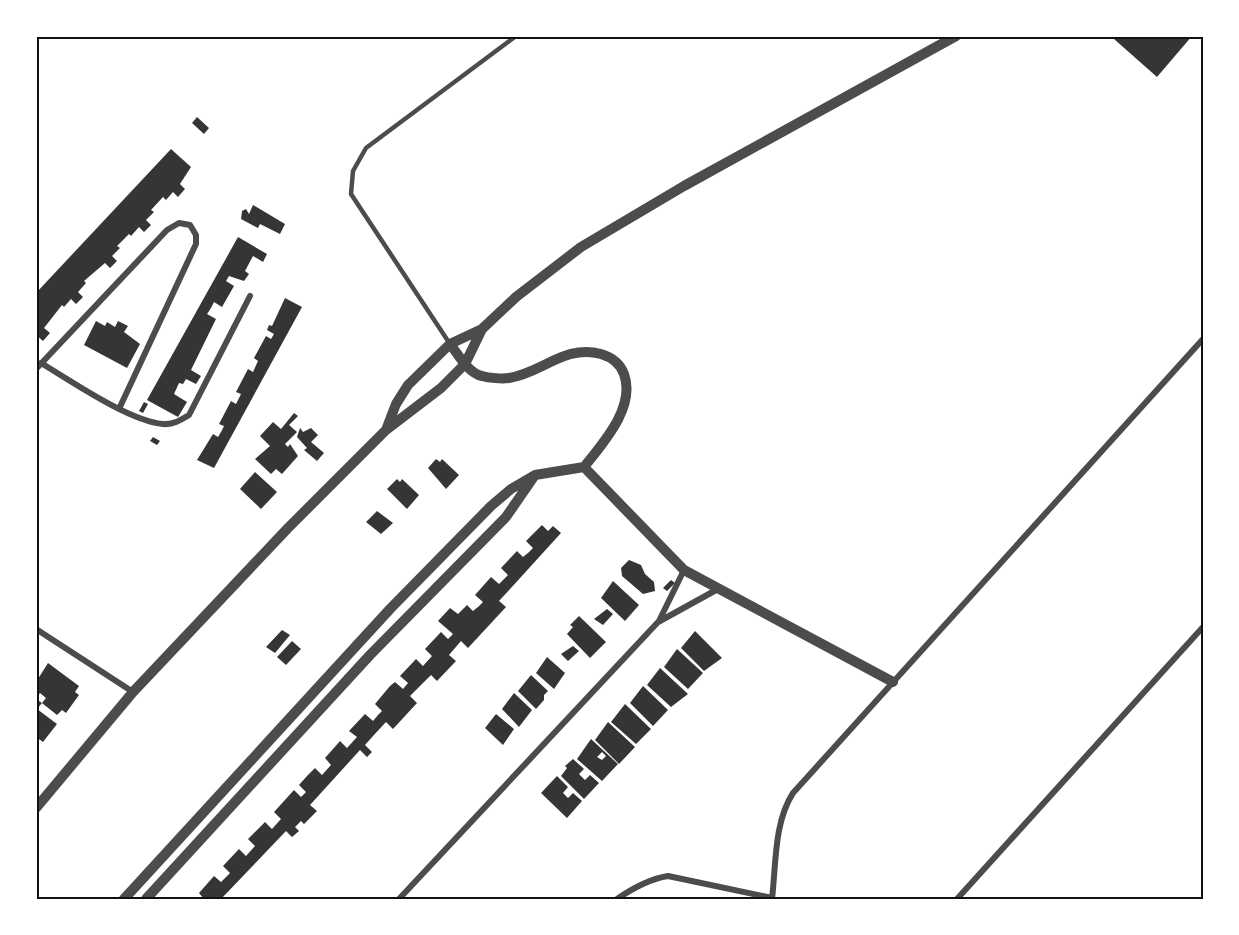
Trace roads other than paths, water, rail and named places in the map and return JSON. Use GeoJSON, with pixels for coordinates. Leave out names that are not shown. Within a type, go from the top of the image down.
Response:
{"type":"FeatureCollection","features":[{"type":"Feature","properties":{"kind":"street"},"geometry":{"type":"LineString","coordinates":[[386,430],[396,404],[408,385],[450,344],[482,329],[516,297],[581,247],[684,186],[956,36]]}},
{"type":"Feature","properties":{"kind":"street"},"geometry":{"type":"LineString","coordinates":[[119,409],[196,244],[196,235],[190,225],[179,223],[168,230],[38,366],[119,409],[162,424],[177,422],[189,415],[250,296]]}},
{"type":"Feature","properties":{"kind":"street"},"geometry":{"type":"LineString","coordinates":[[36,808],[133,692],[288,528],[386,430],[441,388],[465,364],[482,329]]}},
{"type":"Feature","properties":{"kind":"street"},"geometry":{"type":"LineString","coordinates":[[617,899],[633,888],[668,876],[772,898],[785,806],[794,793],[1203,339]]}},
{"type":"Feature","properties":{"kind":"street"},"geometry":{"type":"LineString","coordinates":[[124,899],[390,609],[491,506],[511,489],[535,475],[584,467],[605,440],[621,413],[628,389],[623,371],[611,356],[575,351],[509,378],[480,376],[465,364],[450,344]]}},
{"type":"Feature","properties":{"kind":"street"},"geometry":{"type":"LineString","coordinates":[[584,467],[684,570],[893,682]]}},
{"type":"Feature","properties":{"kind":"street"},"geometry":{"type":"LineString","coordinates":[[146,899],[370,655],[493,531],[535,475]]}},
{"type":"Feature","properties":{"kind":"street"},"geometry":{"type":"LineString","coordinates":[[399,899],[659,621],[684,570]]}},
{"type":"Feature","properties":{"kind":"street"},"geometry":{"type":"LineString","coordinates":[[659,621],[718,589]]}},
{"type":"Feature","properties":{"kind":"street"},"geometry":{"type":"LineString","coordinates":[[957,899],[1203,627]]}},
{"type":"Feature","properties":{"kind":"street"},"geometry":{"type":"LineString","coordinates":[[36,629],[133,692]]}},
{"type":"Feature","properties":{"kind":"lane"},"geometry":{"type":"LineString","coordinates":[[450,344],[351,194],[353,171],[366,148],[516,36]]}}]}
